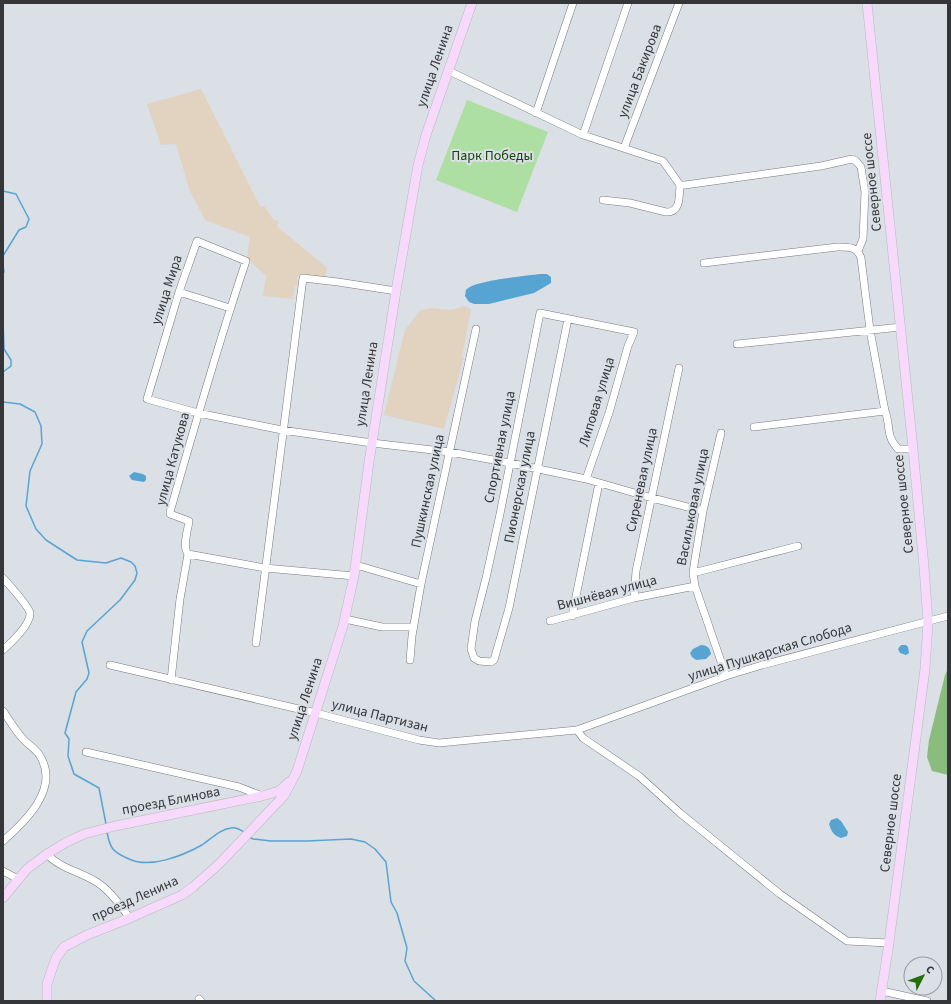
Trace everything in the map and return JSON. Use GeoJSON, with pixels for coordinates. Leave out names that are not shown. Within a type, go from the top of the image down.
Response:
{"type":"FeatureCollection","features":[{"type":"Feature","properties":{"kind":"main road","name":"улица Ленина"},"geometry":{"type":"LineString","coordinates":[[297,771],[345,619],[354,576],[372,443],[418,165],[426,135],[472,3]]}},
{"type":"Feature","properties":{"kind":"main road","name":"Северное шоссе"},"geometry":{"type":"LineString","coordinates":[[867,3],[913,449],[928,622],[925,669],[880,1001]]}},
{"type":"Feature","properties":{"kind":"main road","name":"проезд Блинова"},"geometry":{"type":"LineString","coordinates":[[3,898],[27,869],[47,854],[76,837],[115,826],[251,799],[279,791],[297,771]]}},
{"type":"Feature","properties":{"kind":"main road","name":"проезд Ленина"},"geometry":{"type":"LineString","coordinates":[[46,1001],[51,972],[56,958],[64,947],[87,935],[130,918],[188,891],[219,864],[267,814],[285,794],[297,771]]}},
{"type":"Feature","properties":{"kind":"main road"},"geometry":{"type":"LineString","coordinates":[[251,799],[262,801],[267,807],[267,814]]}},
{"type":"Feature","properties":{"kind":"street"},"geometry":{"type":"LineString","coordinates":[[536,113],[573,3]]}},
{"type":"Feature","properties":{"kind":"street"},"geometry":{"type":"LineString","coordinates":[[583,135],[628,3]]}},
{"type":"Feature","properties":{"kind":"street","name":"улица Бакирова"},"geometry":{"type":"LineString","coordinates":[[624,148],[679,3]]}},
{"type":"Feature","properties":{"kind":"street"},"geometry":{"type":"LineString","coordinates":[[448,71],[583,135],[663,161],[680,185],[678,206],[671,212],[656,210],[630,202],[603,200]]}},
{"type":"Feature","properties":{"kind":"street"},"geometry":{"type":"LineString","coordinates":[[680,185],[821,166],[852,159],[861,167],[865,192],[863,239],[858,252]]}},
{"type":"Feature","properties":{"kind":"street","name":"улица Мира"},"geometry":{"type":"LineString","coordinates":[[198,413],[147,399],[179,292],[197,241],[246,261]]}},
{"type":"Feature","properties":{"kind":"street"},"geometry":{"type":"LineString","coordinates":[[704,263],[837,247],[854,248],[862,258],[870,330],[890,438],[895,447],[898,449],[913,449]]}},
{"type":"Feature","properties":{"kind":"street","name":"улица Катукова"},"geometry":{"type":"LineString","coordinates":[[171,680],[180,599],[188,554],[186,551],[186,546],[189,521],[170,514],[170,512],[198,413],[246,261]]}},
{"type":"Feature","properties":{"kind":"street"},"geometry":{"type":"LineString","coordinates":[[256,642],[282,430],[303,278],[396,291]]}},
{"type":"Feature","properties":{"kind":"street"},"geometry":{"type":"LineString","coordinates":[[179,292],[230,308]]}},
{"type":"Feature","properties":{"kind":"street","name":"Спортивная улица"},"geometry":{"type":"LineString","coordinates":[[494,660],[491,662],[479,661],[474,658],[471,649],[475,621],[486,578],[540,313],[634,332]]}},
{"type":"Feature","properties":{"kind":"street","name":"Пионерская улица"},"geometry":{"type":"LineString","coordinates":[[494,660],[509,608],[568,319]]}},
{"type":"Feature","properties":{"kind":"street"},"geometry":{"type":"LineString","coordinates":[[737,344],[901,328]]}},
{"type":"Feature","properties":{"kind":"street","name":"Пушкинская улица"},"geometry":{"type":"LineString","coordinates":[[410,660],[421,584],[476,329]]}},
{"type":"Feature","properties":{"kind":"street","name":"Липовая улица"},"geometry":{"type":"LineString","coordinates":[[586,479],[609,414],[628,346],[634,332]]}},
{"type":"Feature","properties":{"kind":"street","name":"Сиреневая улица"},"geometry":{"type":"LineString","coordinates":[[634,598],[636,571],[679,368]]}},
{"type":"Feature","properties":{"kind":"street"},"geometry":{"type":"LineString","coordinates":[[754,427],[885,411]]}},
{"type":"Feature","properties":{"kind":"street"},"geometry":{"type":"LineString","coordinates":[[198,413],[282,430],[372,443],[450,452],[510,463],[586,479],[704,511]]}},
{"type":"Feature","properties":{"kind":"street","name":"Васильковая улица"},"geometry":{"type":"LineString","coordinates":[[721,433],[704,511],[693,573],[694,586],[726,676]]}},
{"type":"Feature","properties":{"kind":"street"},"geometry":{"type":"LineString","coordinates":[[572,616],[599,483]]}},
{"type":"Feature","properties":{"kind":"street"},"geometry":{"type":"LineString","coordinates":[[693,573],[798,546]]}},
{"type":"Feature","properties":{"kind":"street"},"geometry":{"type":"LineString","coordinates":[[188,554],[265,568],[354,576]]}},
{"type":"Feature","properties":{"kind":"street"},"geometry":{"type":"LineString","coordinates":[[356,565],[421,584]]}},
{"type":"Feature","properties":{"kind":"street"},"geometry":{"type":"LineString","coordinates":[[3,578],[28,607],[30,615],[26,624],[3,650]]}},
{"type":"Feature","properties":{"kind":"street","name":"Вишнёвая улица"},"geometry":{"type":"LineString","coordinates":[[550,621],[634,598],[694,586]]}},
{"type":"Feature","properties":{"kind":"street","name":"улица Пушкарская Слобода"},"geometry":{"type":"LineString","coordinates":[[577,730],[726,676],[794,656],[948,616]]}},
{"type":"Feature","properties":{"kind":"street"},"geometry":{"type":"LineString","coordinates":[[345,619],[382,627],[414,627]]}},
{"type":"Feature","properties":{"kind":"street","name":"улица Партизан"},"geometry":{"type":"LineString","coordinates":[[110,665],[316,713],[419,740],[440,743],[577,730]]}},
{"type":"Feature","properties":{"kind":"street"},"geometry":{"type":"LineString","coordinates":[[3,711],[25,741],[40,755],[45,768],[46,782],[42,795],[38,801],[18,827],[3,841]]}},
{"type":"Feature","properties":{"kind":"street"},"geometry":{"type":"LineString","coordinates":[[577,730],[583,738],[639,776],[680,813],[780,894],[847,941],[889,943]]}},
{"type":"Feature","properties":{"kind":"street"},"geometry":{"type":"LineString","coordinates":[[86,752],[239,787],[262,796]]}},
{"type":"Feature","properties":{"kind":"street"},"geometry":{"type":"LineString","coordinates":[[47,854],[53,861],[101,885],[110,893],[130,918]]}},
{"type":"Feature","properties":{"kind":"street"},"geometry":{"type":"LineString","coordinates":[[3,872],[18,879]]}},
{"type":"Feature","properties":{"kind":"street"},"geometry":{"type":"LineString","coordinates":[[882,991],[927,1001]]}},
{"type":"Feature","properties":{"kind":"shaded area"},"geometry":{"type":"Polygon","coordinates":[[[201,89],[260,206],[265,207],[272,218],[279,222],[277,226],[327,268],[325,278],[298,275],[297,286],[295,286],[293,299],[263,296],[266,276],[247,258],[250,237],[205,220],[189,189],[176,144],[161,145],[147,104],[201,89]]]}},
{"type":"Feature","properties":{"kind":"shaded area"},"geometry":{"type":"Polygon","coordinates":[[[464,306],[471,309],[462,357],[464,357],[444,429],[384,415],[405,330],[421,310],[432,308],[449,310],[464,306]]]}},
{"type":"Feature","properties":{"kind":"green space","name":"Парк Победы"},"geometry":{"type":"Polygon","coordinates":[[[467,100],[548,132],[517,212],[436,180],[467,100]]]}},
{"type":"Feature","properties":{"kind":"green space"},"geometry":{"type":"Polygon","coordinates":[[[948,668],[948,775],[932,771],[927,757],[929,740],[948,668]]]}},
{"type":"Feature","properties":{"kind":"water"},"geometry":{"type":"Polygon","coordinates":[[[547,274],[551,277],[551,283],[534,293],[489,304],[474,304],[469,302],[465,296],[466,290],[489,281],[547,274]]]}},
{"type":"Feature","properties":{"kind":"water"},"geometry":{"type":"Polygon","coordinates":[[[134,472],[146,476],[146,480],[144,482],[132,480],[129,476],[134,472]]]}},
{"type":"Feature","properties":{"kind":"water"},"geometry":{"type":"Polygon","coordinates":[[[701,645],[708,647],[711,654],[706,659],[696,660],[690,653],[693,649],[701,645]]]}},
{"type":"Feature","properties":{"kind":"water"},"geometry":{"type":"Polygon","coordinates":[[[901,645],[906,645],[908,647],[909,653],[906,655],[900,653],[898,649],[901,645]]]}},
{"type":"Feature","properties":{"kind":"water"},"geometry":{"type":"Polygon","coordinates":[[[837,818],[841,821],[848,832],[847,836],[841,838],[836,836],[832,831],[829,824],[831,820],[837,818]]]}},
{"type":"Feature","properties":{"kind":"waterway"},"geometry":{"type":"LineString","coordinates":[[3,191],[16,194],[29,219],[26,227],[19,230],[3,256]]}},
{"type":"Feature","properties":{"kind":"waterway"},"geometry":{"type":"LineString","coordinates":[[3,265],[3,273]]}},
{"type":"Feature","properties":{"kind":"waterway"},"geometry":{"type":"LineString","coordinates":[[3,321],[4,349],[11,360],[11,366],[3,372]]}},
{"type":"Feature","properties":{"kind":"waterway"},"geometry":{"type":"LineString","coordinates":[[3,402],[20,404],[35,412],[41,426],[42,444],[30,471],[26,506],[36,529],[46,540],[77,560],[106,563],[121,558],[131,562],[135,566],[137,573],[135,580],[120,600],[87,631],[82,642],[89,673],[87,679],[76,692],[65,733],[69,739],[68,756],[74,774],[99,788],[106,824]]}},
{"type":"Feature","properties":{"kind":"waterway"},"geometry":{"type":"LineString","coordinates":[[107,832],[109,842],[116,852],[137,862],[146,863],[176,857],[202,845],[219,832],[227,829],[237,828],[245,833]]}},
{"type":"Feature","properties":{"kind":"waterway"},"geometry":{"type":"LineString","coordinates":[[249,837],[253,839],[271,841],[351,839],[365,842],[375,849],[386,862],[391,902],[397,913],[407,948],[405,961],[414,981],[436,1001]]}}]}
